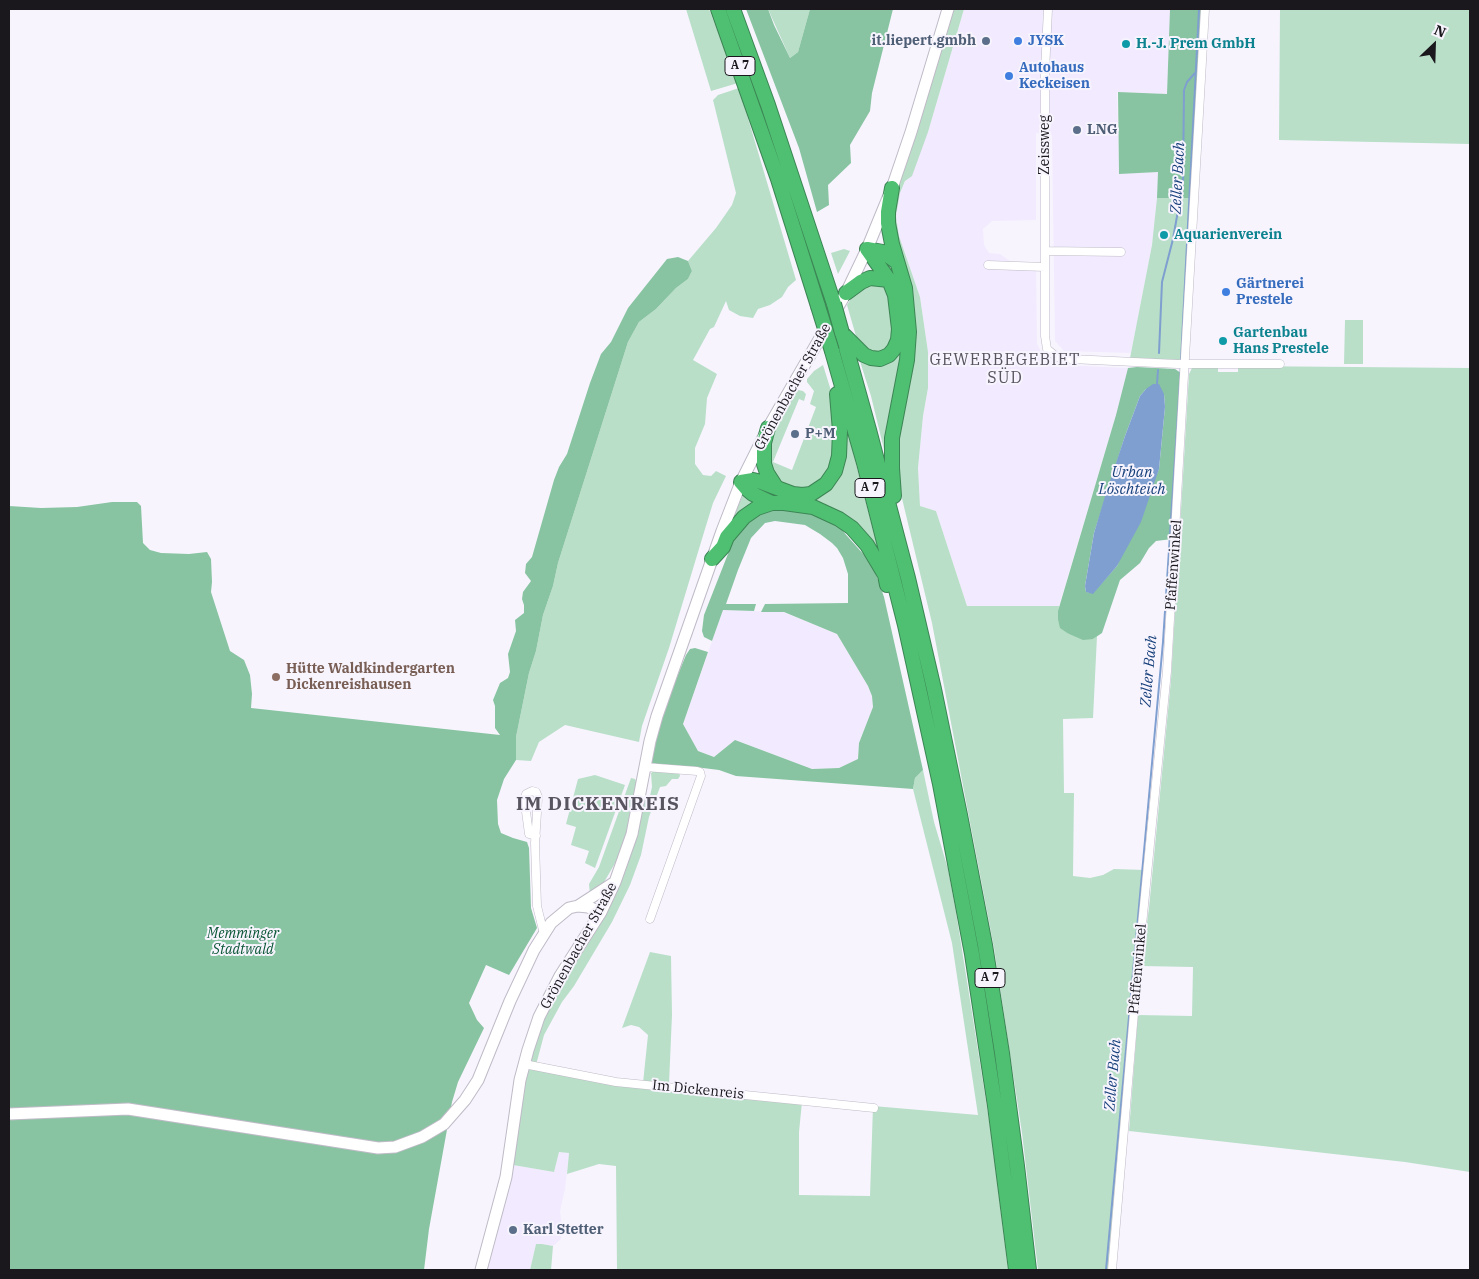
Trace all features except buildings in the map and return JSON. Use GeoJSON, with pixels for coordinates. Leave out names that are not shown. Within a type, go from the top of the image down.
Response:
{"type":"FeatureCollection","features":[{"type":"Feature","properties":{"kind":"highway","name":"A 7"},"geometry":{"type":"LineString","coordinates":[[718,9],[778,179],[832,351],[864,463],[905,625],[940,784],[972,954],[995,1106],[1016,1270]]}},
{"type":"Feature","properties":{"kind":"highway","name":"A 7"},"geometry":{"type":"LineString","coordinates":[[733,9],[768,105],[842,333],[874,446],[934,689],[985,945],[1015,1147],[1029,1270]]}},
{"type":"Feature","properties":{"kind":"highway"},"geometry":{"type":"LineString","coordinates":[[892,188],[888,223],[905,288],[909,332],[907,360],[892,445],[892,489],[901,525],[898,541]]}},
{"type":"Feature","properties":{"kind":"highway"},"geometry":{"type":"LineString","coordinates":[[867,249],[883,252],[897,262]]}},
{"type":"Feature","properties":{"kind":"highway"},"geometry":{"type":"LineString","coordinates":[[867,249],[889,280]]}},
{"type":"Feature","properties":{"kind":"highway"},"geometry":{"type":"LineString","coordinates":[[846,293],[870,278],[889,280]]}},
{"type":"Feature","properties":{"kind":"highway","name":"A 7"},"geometry":{"type":"LineString","coordinates":[[842,333],[864,355],[880,359],[889,355],[898,340],[899,316],[896,295],[889,280]]}},
{"type":"Feature","properties":{"kind":"highway"},"geometry":{"type":"LineString","coordinates":[[741,482],[753,480],[793,494],[811,494],[826,484],[835,471],[840,456],[839,404],[832,372],[832,351]]}},
{"type":"Feature","properties":{"kind":"highway"},"geometry":{"type":"LineString","coordinates":[[768,428],[764,443],[764,464],[776,488]]}},
{"type":"Feature","properties":{"kind":"highway","name":"A 7"},"geometry":{"type":"LineString","coordinates":[[741,482],[753,494],[772,503],[784,502],[813,507],[839,519],[852,528],[867,545],[885,575],[897,618],[905,625]]}},
{"type":"Feature","properties":{"kind":"highway"},"geometry":{"type":"LineString","coordinates":[[712,559],[744,517],[757,508],[772,503]]}},
{"type":"Feature","properties":{"kind":"main road","name":"Grönenbacher Straße"},"geometry":{"type":"LineString","coordinates":[[481,1270],[506,1177],[520,1080],[533,1033],[550,994],[601,912],[615,882],[632,834],[657,716],[741,482],[768,428],[846,293],[867,249],[892,188],[911,132],[948,9]]}},
{"type":"Feature","properties":{"kind":"main road"},"geometry":{"type":"LineString","coordinates":[[578,906],[615,882]]}},
{"type":"Feature","properties":{"kind":"main road"},"geometry":{"type":"LineString","coordinates":[[9,1114],[128,1109],[378,1148],[395,1147],[422,1137],[444,1124],[465,1100],[478,1080],[510,1001],[534,950],[551,924],[561,913],[569,908],[578,906],[594,908],[601,912]]}},
{"type":"Feature","properties":{"kind":"street","name":"Zeissweg"},"geometry":{"type":"LineString","coordinates":[[1048,9],[1045,71],[1045,336],[1047,349],[1058,357],[1071,359],[1182,363]]}},
{"type":"Feature","properties":{"kind":"street","name":"Pfaffenwinkel"},"geometry":{"type":"LineString","coordinates":[[1112,1270],[1140,947],[1168,671],[1182,363],[1205,9]]}},
{"type":"Feature","properties":{"kind":"street"},"geometry":{"type":"LineString","coordinates":[[1046,250],[1121,252]]}},
{"type":"Feature","properties":{"kind":"street"},"geometry":{"type":"LineString","coordinates":[[988,266],[1046,267]]}},
{"type":"Feature","properties":{"kind":"street"},"geometry":{"type":"LineString","coordinates":[[1182,363],[1280,364]]}},
{"type":"Feature","properties":{"kind":"street"},"geometry":{"type":"LineString","coordinates":[[645,767],[696,771],[700,772],[701,776],[650,919]]}},
{"type":"Feature","properties":{"kind":"street"},"geometry":{"type":"LineString","coordinates":[[536,836],[529,834],[526,804],[526,794],[532,791],[536,792],[538,797],[536,836],[537,906],[544,934]]}},
{"type":"Feature","properties":{"kind":"street","name":"Im Dickenreis"},"geometry":{"type":"LineString","coordinates":[[524,1064],[616,1082],[874,1108]]}},
{"type":"Feature","properties":{"kind":"shaded area"},"geometry":{"type":"Polygon","coordinates":[[[964,9],[1170,9],[1167,94],[1117,92],[1119,173],[1158,172],[1157,209],[1152,245],[1131,353],[1064,351],[1055,341],[1052,135],[1036,133],[1036,220],[992,221],[983,229],[984,245],[989,253],[1000,254],[1014,264],[1036,264],[1037,344],[1047,359],[1061,365],[1128,368],[1116,415],[1059,606],[967,606],[936,511],[920,506],[918,468],[928,388],[928,352],[920,297],[899,236],[896,216],[900,193],[928,132],[964,9]]]}},
{"type":"Feature","properties":{"kind":"shaded area"},"geometry":{"type":"Polygon","coordinates":[[[723,610],[783,612],[837,634],[872,696],[873,707],[859,743],[858,760],[839,768],[812,769],[735,740],[714,757],[698,751],[683,724],[723,610]]]}},
{"type":"Feature","properties":{"kind":"shaded area"},"geometry":{"type":"Polygon","coordinates":[[[559,1152],[569,1153],[565,1189],[560,1211],[561,1239],[553,1246],[536,1244],[530,1270],[485,1270],[513,1165],[554,1172],[559,1152]]]}},
{"type":"Feature","properties":{"kind":"green space"},"geometry":{"type":"Polygon","coordinates":[[[686,9],[709,9],[738,83],[711,91],[686,9]]]}},
{"type":"Feature","properties":{"kind":"green space"},"geometry":{"type":"Polygon","coordinates":[[[746,9],[768,9],[790,58],[798,52],[810,9],[893,9],[872,93],[870,111],[850,145],[851,163],[828,185],[829,205],[817,212],[799,148],[746,9]]]}},
{"type":"Feature","properties":{"kind":"green space"},"geometry":{"type":"Polygon","coordinates":[[[768,9],[810,9],[798,52],[790,58],[768,9]]]}},
{"type":"Feature","properties":{"kind":"green space"},"geometry":{"type":"Polygon","coordinates":[[[952,9],[964,9],[928,132],[912,176],[905,181],[900,193],[896,216],[899,236],[920,297],[928,352],[928,388],[918,468],[920,506],[936,511],[967,606],[1059,606],[1058,620],[1061,628],[1067,633],[1093,639],[1097,636],[1093,718],[1063,719],[1064,793],[1074,793],[1073,876],[1090,878],[1103,875],[1114,869],[1145,870],[1109,1270],[1038,1270],[1022,1133],[994,948],[932,623],[899,486],[896,457],[909,377],[893,229],[898,188],[952,9]]]}},
{"type":"Feature","properties":{"kind":"green space"},"geometry":{"type":"Polygon","coordinates":[[[1170,9],[1203,9],[1193,198],[1157,198],[1158,172],[1119,174],[1118,92],[1167,94],[1170,9]]]}},
{"type":"Feature","properties":{"kind":"green space"},"geometry":{"type":"Polygon","coordinates":[[[1280,9],[1470,9],[1470,144],[1279,140],[1280,9]]]}},
{"type":"Feature","properties":{"kind":"green space"},"geometry":{"type":"Polygon","coordinates":[[[739,88],[796,280],[788,287],[782,297],[770,305],[758,309],[753,318],[740,316],[729,310],[726,301],[714,327],[710,329],[693,360],[717,374],[707,398],[705,424],[695,448],[695,464],[703,475],[711,476],[716,471],[726,476],[713,503],[669,648],[642,726],[639,742],[565,725],[539,742],[531,761],[516,760],[516,737],[543,615],[628,342],[639,322],[688,279],[692,271],[688,261],[716,228],[732,205],[736,193],[713,100],[718,95],[739,88]]]}},
{"type":"Feature","properties":{"kind":"green space"},"geometry":{"type":"Polygon","coordinates":[[[1157,198],[1193,198],[1182,358],[1179,360],[1130,358],[1152,245],[1157,198]]]}},
{"type":"Feature","properties":{"kind":"green space"},"geometry":{"type":"Polygon","coordinates":[[[844,249],[850,251],[838,274],[831,253],[844,249]]]}},
{"type":"Feature","properties":{"kind":"green space","name":"Memminger Stadtwald"},"geometry":{"type":"Polygon","coordinates":[[[678,257],[688,261],[692,271],[688,279],[639,322],[628,342],[543,615],[516,737],[516,760],[504,779],[497,800],[498,824],[501,833],[527,842],[529,848],[531,908],[537,928],[509,975],[486,965],[469,1003],[477,1020],[484,1028],[458,1082],[452,1102],[429,1229],[424,1270],[9,1270],[9,506],[41,508],[77,507],[112,502],[137,502],[141,506],[143,543],[150,550],[161,553],[189,554],[207,552],[211,559],[211,592],[230,651],[244,660],[250,675],[251,708],[500,735],[495,728],[495,706],[493,700],[500,683],[508,678],[510,672],[508,654],[516,631],[515,620],[524,613],[523,592],[531,581],[525,573],[526,564],[532,557],[554,480],[567,454],[590,383],[601,354],[611,342],[628,308],[667,259],[678,257]]]}},
{"type":"Feature","properties":{"kind":"green space"},"geometry":{"type":"Polygon","coordinates":[[[875,257],[892,264],[905,323],[888,466],[871,396],[858,355],[872,363],[903,339],[875,257]]]}},
{"type":"Feature","properties":{"kind":"green space"},"geometry":{"type":"Polygon","coordinates":[[[870,283],[880,283],[892,296],[895,325],[891,348],[874,355],[858,343],[847,305],[854,294],[870,283]]]}},
{"type":"Feature","properties":{"kind":"green space"},"geometry":{"type":"Polygon","coordinates":[[[1345,320],[1363,320],[1363,364],[1344,364],[1345,320]]]}},
{"type":"Feature","properties":{"kind":"green space"},"geometry":{"type":"Polygon","coordinates":[[[823,365],[832,394],[837,436],[828,476],[805,490],[785,487],[771,472],[770,442],[795,394],[798,390],[803,391],[806,394],[804,401],[799,399],[773,462],[792,470],[816,407],[810,404],[814,391],[807,382],[807,379],[823,365]]]}},
{"type":"Feature","properties":{"kind":"green space"},"geometry":{"type":"Polygon","coordinates":[[[1218,366],[1218,372],[1238,372],[1238,366],[1470,368],[1470,1172],[1405,1162],[1129,1131],[1138,1015],[1192,1016],[1193,967],[1141,966],[1149,908],[1171,680],[1189,374],[1192,368],[1218,366]]]}},
{"type":"Feature","properties":{"kind":"green space"},"geometry":{"type":"Polygon","coordinates":[[[1128,368],[1175,369],[1181,373],[1172,539],[1156,541],[1149,548],[1140,563],[1120,580],[1102,633],[1093,639],[1083,640],[1060,628],[1058,611],[1128,368]],[[1146,389],[1140,396],[1094,533],[1085,586],[1086,592],[1093,593],[1117,566],[1159,469],[1165,407],[1164,394],[1146,389]]]}},
{"type":"Feature","properties":{"kind":"green space"},"geometry":{"type":"Polygon","coordinates":[[[846,425],[879,553],[867,538],[757,492],[752,484],[821,494],[846,425]]]}},
{"type":"Feature","properties":{"kind":"green space"},"geometry":{"type":"Polygon","coordinates":[[[744,492],[761,502],[731,523],[744,492]]]}},
{"type":"Feature","properties":{"kind":"green space"},"geometry":{"type":"Polygon","coordinates":[[[781,509],[811,514],[826,519],[840,528],[865,556],[876,574],[884,597],[923,770],[915,778],[913,789],[736,776],[719,770],[657,764],[651,761],[664,708],[686,655],[690,649],[695,648],[708,652],[683,724],[698,751],[714,757],[735,740],[812,769],[839,768],[858,759],[859,743],[873,707],[872,696],[837,634],[784,612],[761,612],[765,604],[848,603],[848,574],[843,558],[832,543],[805,525],[775,521],[765,523],[751,538],[726,604],[756,604],[754,611],[723,610],[712,641],[704,637],[702,631],[704,615],[735,536],[745,524],[758,514],[781,509]]]}},
{"type":"Feature","properties":{"kind":"green space"},"geometry":{"type":"Polygon","coordinates":[[[923,770],[934,822],[948,869],[956,912],[990,1126],[1008,1270],[617,1270],[616,1166],[599,1164],[567,1174],[569,1153],[559,1152],[554,1172],[513,1165],[527,1069],[802,1102],[799,1132],[799,1195],[870,1196],[873,1106],[978,1115],[952,943],[913,789],[915,778],[923,770]]]}},
{"type":"Feature","properties":{"kind":"green space"},"geometry":{"type":"Polygon","coordinates":[[[654,771],[679,772],[680,776],[678,779],[672,779],[666,786],[660,787],[649,817],[641,855],[630,885],[612,922],[574,986],[562,1002],[544,1035],[536,1065],[530,1062],[540,1028],[552,1001],[606,914],[619,887],[646,796],[650,796],[652,787],[651,773],[654,771]]]}},
{"type":"Feature","properties":{"kind":"green space"},"geometry":{"type":"Polygon","coordinates":[[[595,775],[625,785],[595,868],[585,863],[589,851],[571,845],[576,827],[566,824],[578,779],[595,775]]]}},
{"type":"Feature","properties":{"kind":"green space"},"geometry":{"type":"Polygon","coordinates":[[[631,778],[635,779],[637,783],[628,831],[621,853],[603,884],[590,895],[589,884],[599,867],[631,778]]]}},
{"type":"Feature","properties":{"kind":"green space"},"geometry":{"type":"Polygon","coordinates":[[[650,952],[671,956],[672,1015],[669,1084],[643,1083],[648,1035],[639,1027],[631,1025],[622,1028],[650,952]]]}},
{"type":"Feature","properties":{"kind":"green space"},"geometry":{"type":"Polygon","coordinates":[[[536,1244],[553,1246],[551,1270],[530,1270],[536,1244]]]}},
{"type":"Feature","properties":{"kind":"water","name":"Urban Löschteich"},"geometry":{"type":"Polygon","coordinates":[[[1153,384],[1159,384],[1164,394],[1165,407],[1159,469],[1141,522],[1117,566],[1093,594],[1086,592],[1085,586],[1094,533],[1106,493],[1140,396],[1153,384]]]}},
{"type":"Feature","properties":{"kind":"waterway","name":"Zeller Bach"},"geometry":{"type":"LineString","coordinates":[[1181,361],[1199,9]]}},
{"type":"Feature","properties":{"kind":"waterway","name":"Zeller Bach"},"geometry":{"type":"LineString","coordinates":[[1159,353],[1162,282],[1173,239],[1183,182],[1184,90],[1187,82],[1195,73]]}},
{"type":"Feature","properties":{"kind":"waterway","name":"Zeller Bach"},"geometry":{"type":"LineString","coordinates":[[1106,1270],[1163,642],[1181,366]]}},
{"type":"Feature","properties":{"kind":"waterway","name":"Zeller Bach"},"geometry":{"type":"LineString","coordinates":[[1157,384],[1158,370]]}},
{"type":"Feature","properties":{"kind":"place","name":"it.liepert.gmbh"},"geometry":{"type":"Point","coordinates":[986,41]}},
{"type":"Feature","properties":{"kind":"place","name":"JYSK"},"geometry":{"type":"Point","coordinates":[1018,41]}},
{"type":"Feature","properties":{"kind":"place","name":"H.-J. Prem GmbH"},"geometry":{"type":"Point","coordinates":[1126,44]}},
{"type":"Feature","properties":{"kind":"place","name":"Autohaus Keckeisen"},"geometry":{"type":"Point","coordinates":[1009,76]}},
{"type":"Feature","properties":{"kind":"place","name":"LNG"},"geometry":{"type":"Point","coordinates":[1077,130]}},
{"type":"Feature","properties":{"kind":"place","name":"Aquarienverein"},"geometry":{"type":"Point","coordinates":[1164,235]}},
{"type":"Feature","properties":{"kind":"place","name":"Gärtnerei Prestele"},"geometry":{"type":"Point","coordinates":[1226,292]}},
{"type":"Feature","properties":{"kind":"place","name":"Gartenbau Hans Prestele"},"geometry":{"type":"Point","coordinates":[1223,341]}},
{"type":"Feature","properties":{"kind":"place","name":"P+M"},"geometry":{"type":"Point","coordinates":[795,434]}},
{"type":"Feature","properties":{"kind":"place","name":"Hütte Waldkindergarten Dickenreishausen"},"geometry":{"type":"Point","coordinates":[276,677]}},
{"type":"Feature","properties":{"kind":"place","name":"Karl Stetter"},"geometry":{"type":"Point","coordinates":[513,1230]}},
{"type":"Feature","properties":{"kind":"district","name":"GEWERBEGEBIET SÜD"},"geometry":{"type":"Point","coordinates":[1005,369]}},
{"type":"Feature","properties":{"kind":"district","name":"IM DICKENREIS"},"geometry":{"type":"Point","coordinates":[598,805]}}]}
